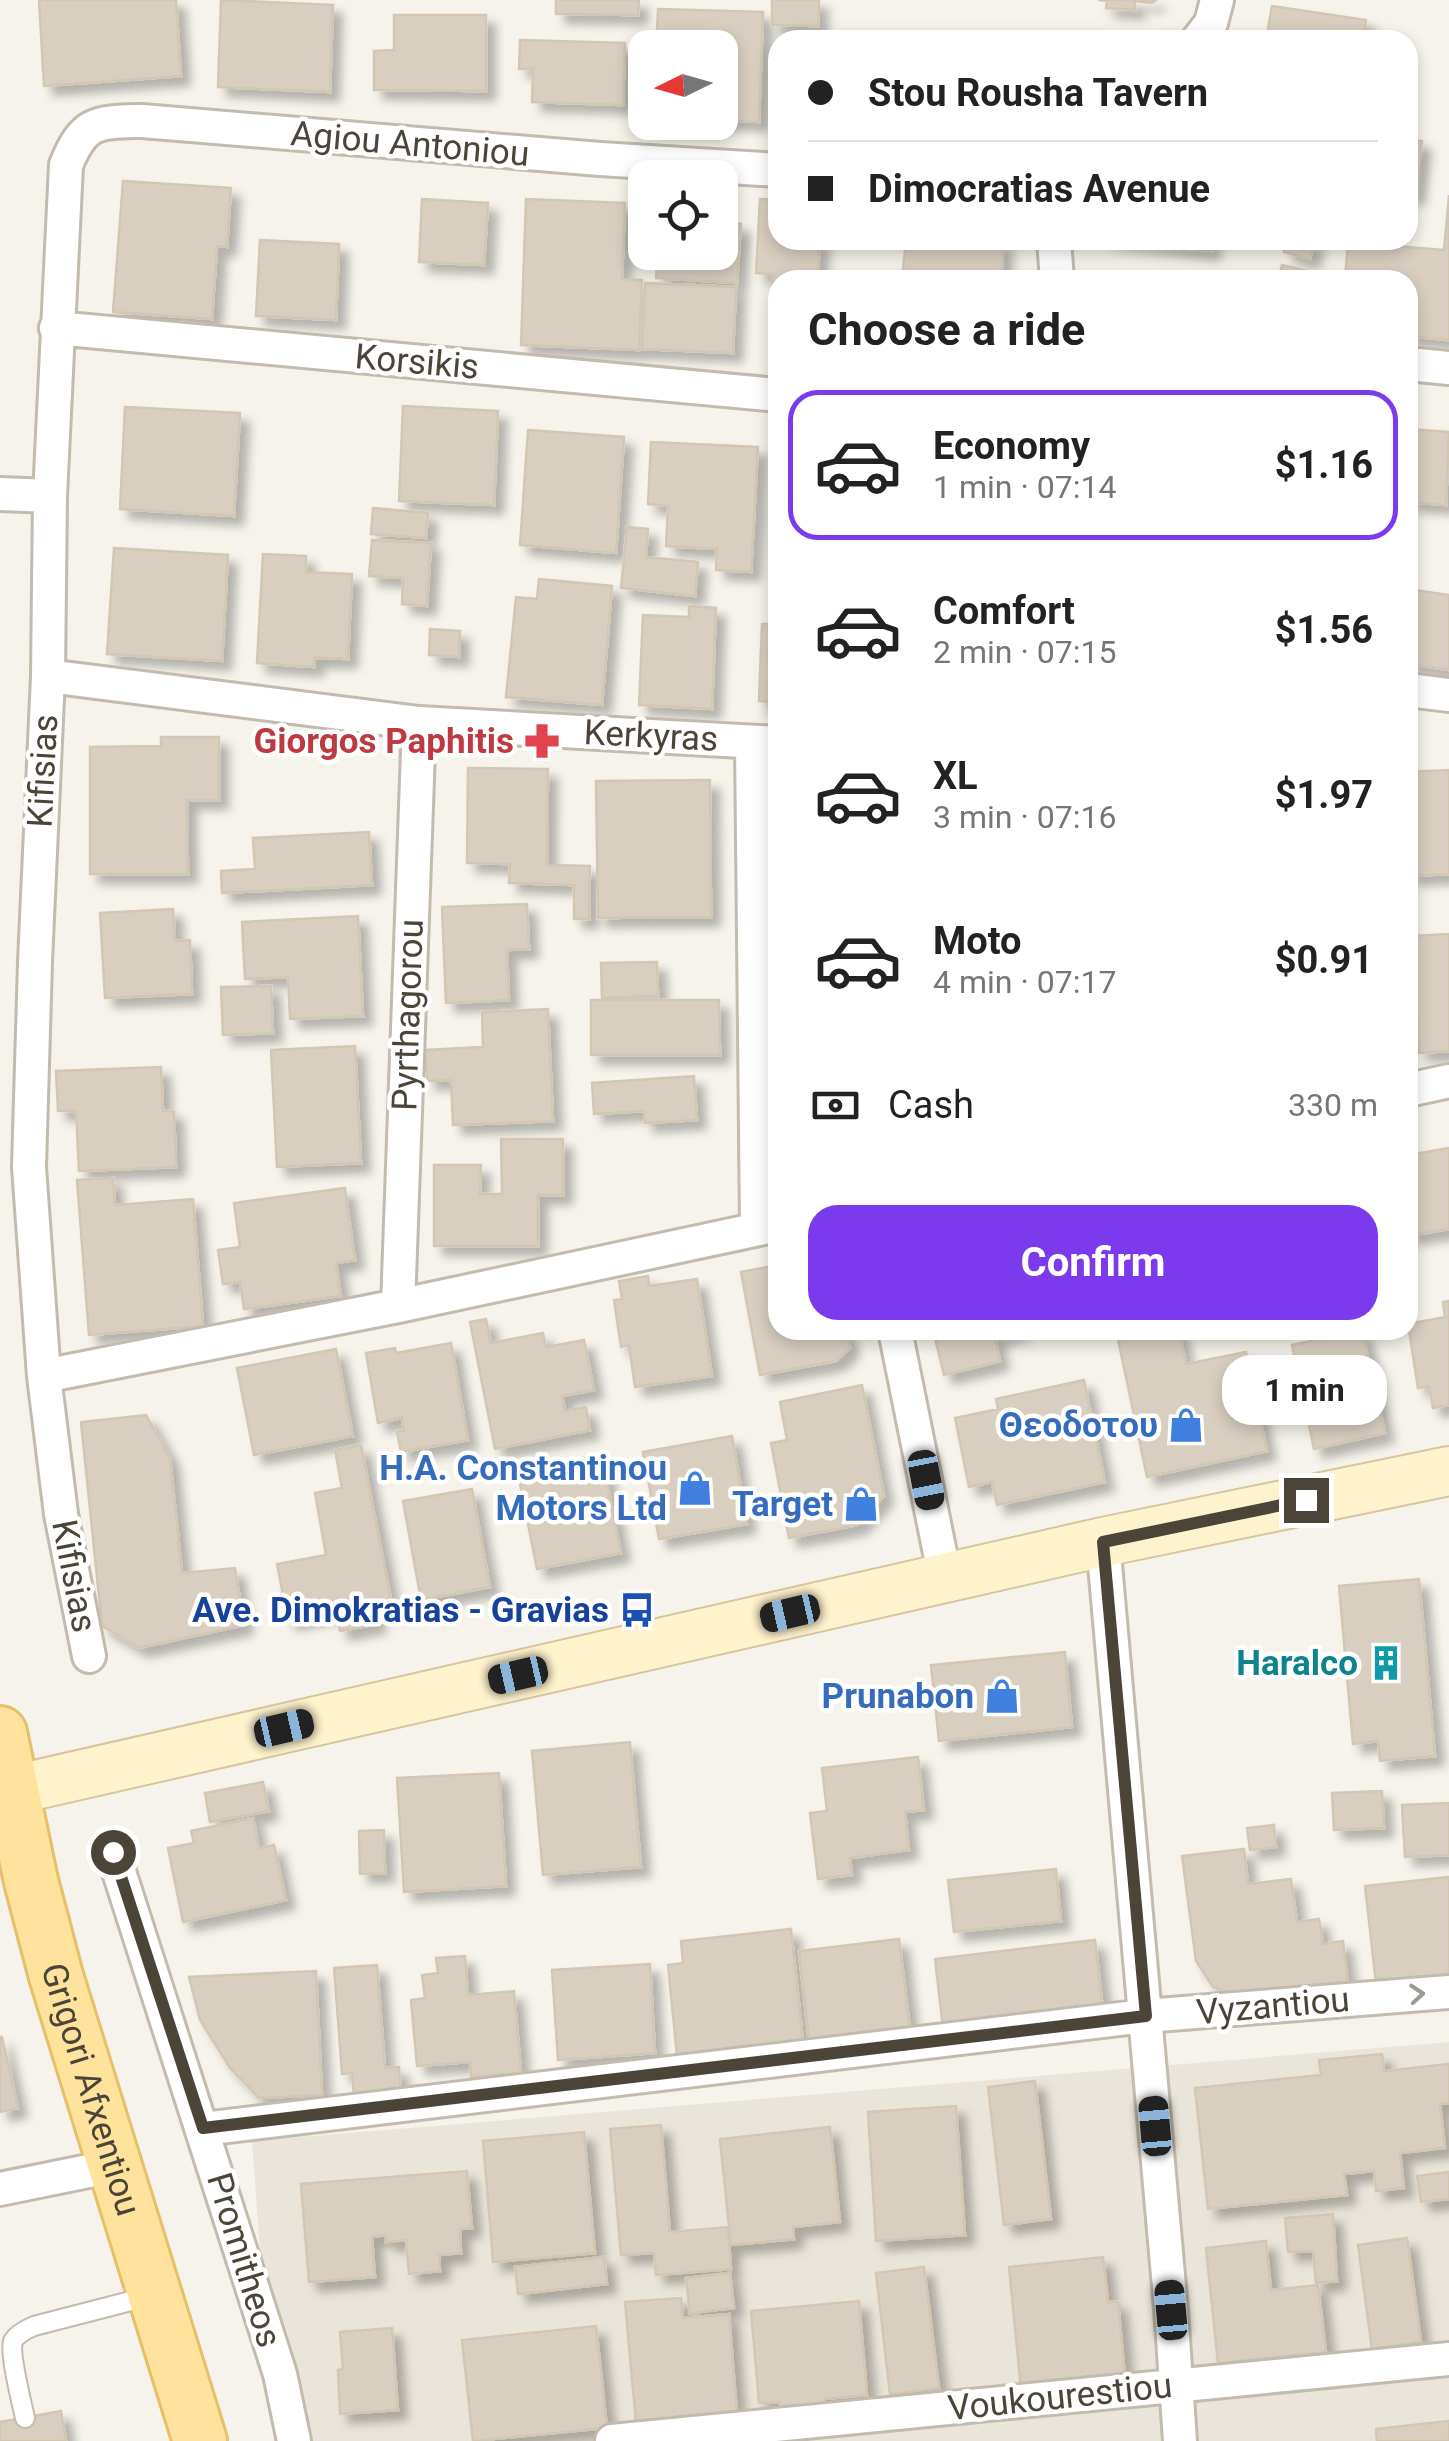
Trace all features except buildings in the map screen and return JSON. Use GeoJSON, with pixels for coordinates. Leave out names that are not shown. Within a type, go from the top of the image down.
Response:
{"type":"FeatureCollection","features":[{"type":"Feature","properties":{"kind":"main road"},"geometry":{"type":"LineString","coordinates":[[6,1792],[1103,1542],[1449,1471]]}},
{"type":"Feature","properties":{"kind":"main road","name":"Grigori Afxentiou"},"geometry":{"type":"LineString","coordinates":[[0,1734],[6,1792],[36,1900],[113,2166],[200,2441]]}},
{"type":"Feature","properties":{"kind":"street"},"geometry":{"type":"LineString","coordinates":[[1206,30],[1217,0]]}},
{"type":"Feature","properties":{"kind":"street","name":"Agiou Antoniou"},"geometry":{"type":"LineString","coordinates":[[66,166],[74,144],[88,128],[110,122],[142,121],[600,160],[768,169]]}},
{"type":"Feature","properties":{"kind":"street","name":"Kifisias"},"geometry":{"type":"LineString","coordinates":[[66,166],[56,328],[48,676],[35,962],[14,1167],[62,1514],[89,1656]]}},
{"type":"Feature","properties":{"kind":"street","name":"Korsikis"},"geometry":{"type":"LineString","coordinates":[[56,328],[768,395]]}},
{"type":"Feature","properties":{"kind":"street"},"geometry":{"type":"LineString","coordinates":[[1418,365],[1449,368]]}},
{"type":"Feature","properties":{"kind":"street"},"geometry":{"type":"LineString","coordinates":[[0,494],[50,496]]}},
{"type":"Feature","properties":{"kind":"street","name":"Kerkyras"},"geometry":{"type":"LineString","coordinates":[[48,676],[419,723],[765,742]]}},
{"type":"Feature","properties":{"kind":"street"},"geometry":{"type":"LineString","coordinates":[[1418,691],[1449,695]]}},
{"type":"Feature","properties":{"kind":"street","name":"Pyrthagorou"},"geometry":{"type":"LineString","coordinates":[[398,1306],[419,723]]}},
{"type":"Feature","properties":{"kind":"street"},"geometry":{"type":"LineString","coordinates":[[44,1376],[767,1227],[765,742]]}},
{"type":"Feature","properties":{"kind":"street"},"geometry":{"type":"LineString","coordinates":[[1418,1088],[1449,1081]]}},
{"type":"Feature","properties":{"kind":"street"},"geometry":{"type":"LineString","coordinates":[[897,1340],[945,1578]]}},
{"type":"Feature","properties":{"kind":"street"},"geometry":{"type":"LineString","coordinates":[[1103,1542],[1180,2441]]}},
{"type":"Feature","properties":{"kind":"street","name":"Promitheos"},"geometry":{"type":"LineString","coordinates":[[113,1852],[280,2374],[294,2441]]}},
{"type":"Feature","properties":{"kind":"street","name":"Vyzantiou"},"geometry":{"type":"LineString","coordinates":[[203,2128],[1146,2016],[1449,1992]]}},
{"type":"Feature","properties":{"kind":"street"},"geometry":{"type":"LineString","coordinates":[[0,2189],[113,2166]]}},
{"type":"Feature","properties":{"kind":"street","name":"Voukourestiou"},"geometry":{"type":"LineString","coordinates":[[612,2441],[1449,2360]]}},
{"type":"Feature","properties":{"kind":"lane"},"geometry":{"type":"LineString","coordinates":[[25,2418],[13,2354],[14,2341],[21,2332],[156,2295]]}},
{"type":"Feature","properties":{"kind":"shaded area"},"geometry":{"type":"Polygon","coordinates":[[[1449,2042],[1449,2441],[274,2441],[252,2141],[1449,2042]]]}},
{"type":"Feature","properties":{"kind":"place","name":"Giorgos Paphitis"},"geometry":{"type":"Point","coordinates":[542,741]}},
{"type":"Feature","properties":{"kind":"place","name":"Θεοδοτου"},"geometry":{"type":"Point","coordinates":[1186,1425]}},
{"type":"Feature","properties":{"kind":"place","name":"H.A. Constantinou Motors Ltd"},"geometry":{"type":"Point","coordinates":[695,1488]}},
{"type":"Feature","properties":{"kind":"place","name":"Target"},"geometry":{"type":"Point","coordinates":[861,1504]}},
{"type":"Feature","properties":{"kind":"place","name":"Ave. Dimokratias - Gravias"},"geometry":{"type":"Point","coordinates":[637,1610]}},
{"type":"Feature","properties":{"kind":"place","name":"Haralco"},"geometry":{"type":"Point","coordinates":[1386,1663]}},
{"type":"Feature","properties":{"kind":"place","name":"Prunabon"},"geometry":{"type":"Point","coordinates":[1002,1696]}},
{"type":"Feature","properties":{"kind":"route"},"geometry":{"type":"LineString","coordinates":[[113,1852],[203,2128],[1146,2016],[1103,1542],[1306,1500]]}}]}
